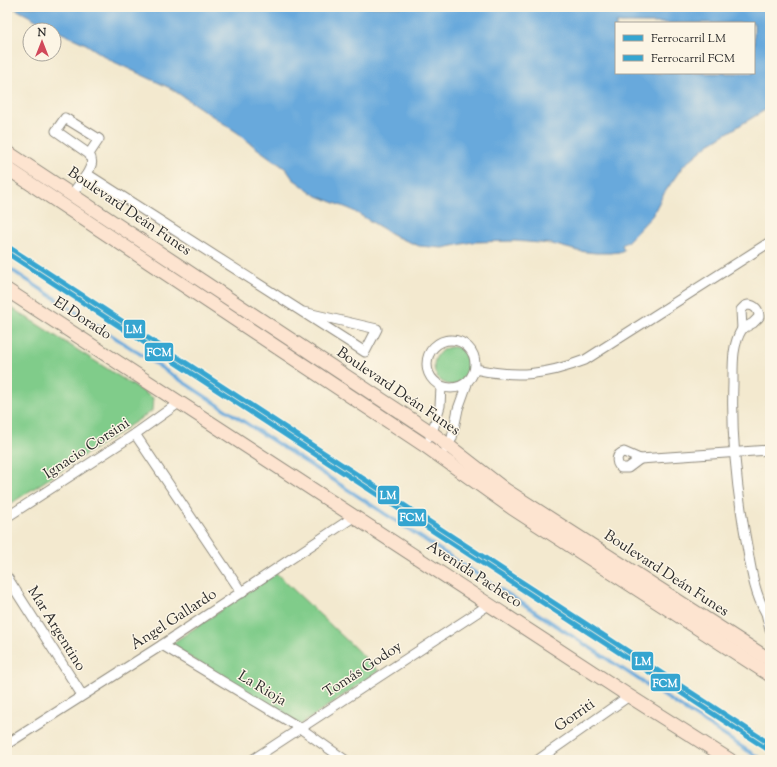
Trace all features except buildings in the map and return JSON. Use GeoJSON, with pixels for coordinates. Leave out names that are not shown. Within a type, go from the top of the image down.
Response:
{"type":"FeatureCollection","features":[{"type":"Feature","properties":{"kind":"main road","name":"Boulevard Deán Funes"},"geometry":{"type":"LineString","coordinates":[[7,152],[449,445],[504,489],[770,660]]}},
{"type":"Feature","properties":{"kind":"main road","name":"Boulevard Deán Funes"},"geometry":{"type":"LineString","coordinates":[[7,168],[424,445],[512,508],[770,675]]}},
{"type":"Feature","properties":{"kind":"main road","name":"El Dorado"},"geometry":{"type":"LineString","coordinates":[[7,290],[180,402]]}},
{"type":"Feature","properties":{"kind":"main road","name":"Avenida Pacheco"},"geometry":{"type":"LineString","coordinates":[[180,402],[629,696],[730,760]]}},
{"type":"Feature","properties":{"kind":"street"},"geometry":{"type":"LineString","coordinates":[[72,194],[87,174],[92,164],[92,159],[89,154],[56,130],[65,118],[99,139],[89,154]]}},
{"type":"Feature","properties":{"kind":"street"},"geometry":{"type":"LineString","coordinates":[[87,174],[365,352],[377,329],[303,312]]}},
{"type":"Feature","properties":{"kind":"street"},"geometry":{"type":"LineString","coordinates":[[475,369],[497,374],[520,375],[544,373],[585,360],[770,242]]}},
{"type":"Feature","properties":{"kind":"street"},"geometry":{"type":"LineString","coordinates":[[742,329],[736,340],[734,356],[732,410],[737,487],[752,572],[758,593],[768,614],[770,630]]}},
{"type":"Feature","properties":{"kind":"street"},"geometry":{"type":"LineString","coordinates":[[452,340],[461,342],[468,346],[476,361],[474,375],[466,384],[454,389],[441,386],[434,382],[429,375],[427,367],[431,351],[437,345],[444,341],[452,340]]}},
{"type":"Feature","properties":{"kind":"street"},"geometry":{"type":"LineString","coordinates":[[440,457],[449,445],[466,384]]}},
{"type":"Feature","properties":{"kind":"street"},"geometry":{"type":"LineString","coordinates":[[424,445],[432,434],[440,406],[441,386]]}},
{"type":"Feature","properties":{"kind":"street","name":"Ignacio Corsini"},"geometry":{"type":"LineString","coordinates":[[7,517],[136,434],[180,402]]}},
{"type":"Feature","properties":{"kind":"street"},"geometry":{"type":"LineString","coordinates":[[136,434],[242,593]]}},
{"type":"Feature","properties":{"kind":"street"},"geometry":{"type":"LineString","coordinates":[[640,459],[770,450]]}},
{"type":"Feature","properties":{"kind":"street","name":"Ángel Gallardo"},"geometry":{"type":"LineString","coordinates":[[7,744],[242,593],[355,516]]}},
{"type":"Feature","properties":{"kind":"street","name":"Mar Argentino"},"geometry":{"type":"LineString","coordinates":[[7,577],[82,695]]}},
{"type":"Feature","properties":{"kind":"street","name":"Tomás Godoy"},"geometry":{"type":"LineString","coordinates":[[252,760],[490,604]]}},
{"type":"Feature","properties":{"kind":"street","name":"La Rioja"},"geometry":{"type":"LineString","coordinates":[[162,645],[300,728],[345,760]]}},
{"type":"Feature","properties":{"kind":"street","name":"Gorriti"},"geometry":{"type":"LineString","coordinates":[[538,760],[629,696]]}},
{"type":"Feature","properties":{"kind":"green space"},"geometry":{"type":"Polygon","coordinates":[[[7,305],[153,398],[152,411],[7,506],[7,305]]]}},
{"type":"Feature","properties":{"kind":"green space"},"geometry":{"type":"Polygon","coordinates":[[[449,347],[457,347],[467,352],[471,359],[471,373],[467,380],[457,385],[449,385],[439,380],[437,377],[434,370],[434,362],[439,352],[442,350],[449,347]]]}},
{"type":"Feature","properties":{"kind":"green space"},"geometry":{"type":"Polygon","coordinates":[[[276,573],[379,671],[300,725],[170,645],[276,573]]]}},
{"type":"Feature","properties":{"kind":"water"},"geometry":{"type":"Polygon","coordinates":[[[12,7],[770,7],[770,107],[709,144],[683,166],[663,195],[652,216],[628,241],[622,245],[624,250],[610,253],[578,251],[552,244],[515,241],[472,242],[443,248],[419,246],[397,237],[350,209],[317,196],[293,179],[286,169],[238,133],[170,88],[110,60],[86,44],[62,33],[62,22],[40,22],[12,7]]]}},
{"type":"Feature","properties":{"kind":"waterway"},"geometry":{"type":"LineString","coordinates":[[7,267],[762,760]]}},
{"type":"Feature","properties":{"kind":"rail line","name":"LM"},"geometry":{"type":"LineString","coordinates":[[7,246],[770,744]]}},
{"type":"Feature","properties":{"kind":"rail line","name":"FCM"},"geometry":{"type":"LineString","coordinates":[[7,253],[767,749]]}}]}
